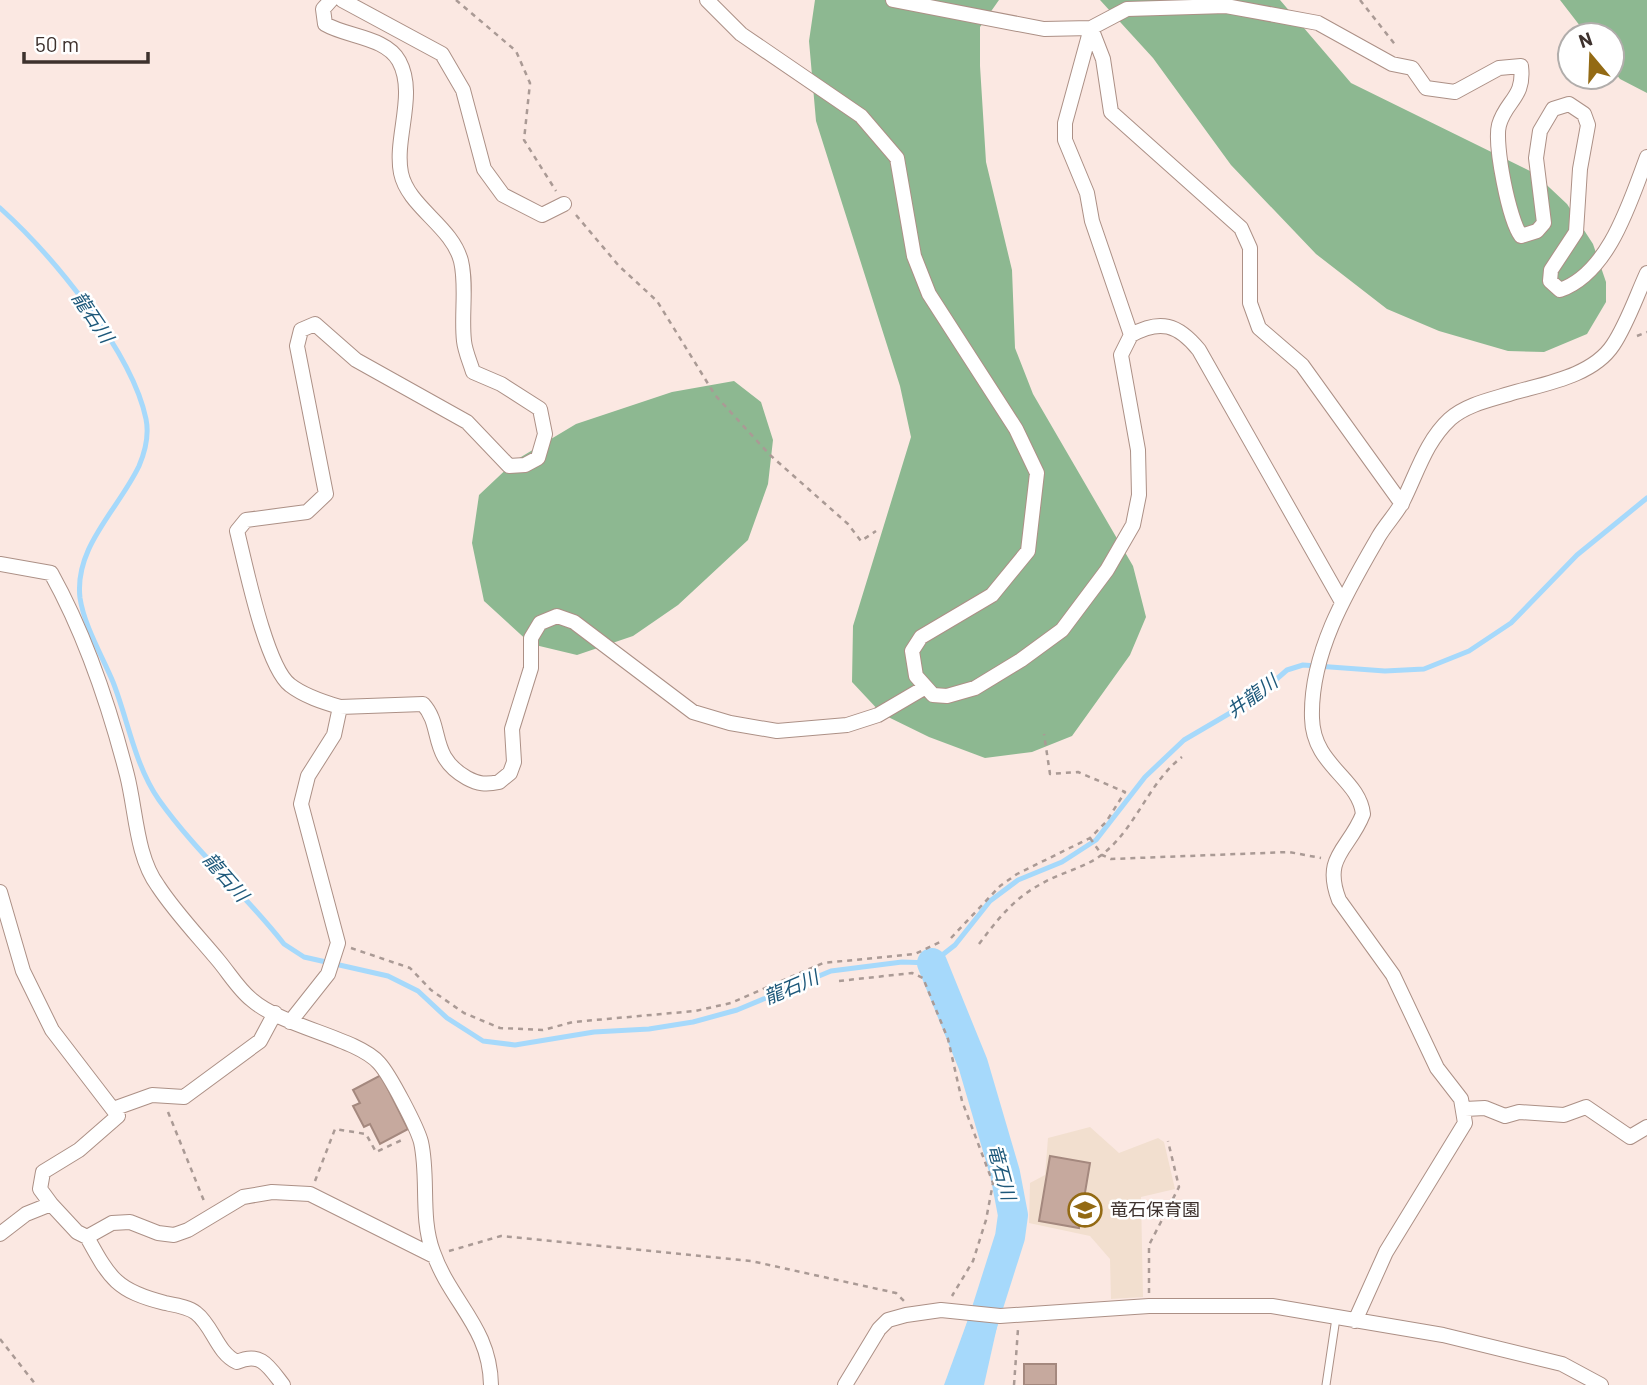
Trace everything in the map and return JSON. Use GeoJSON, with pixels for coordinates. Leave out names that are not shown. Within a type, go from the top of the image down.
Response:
{"type":"FeatureCollection","features":[{"type":"Feature","properties":{"kind":"street"},"geometry":{"type":"LineString","coordinates":[[331,0],[323,9],[325,24],[339,32],[388,47],[400,62],[405,88],[401,173],[408,190],[445,232],[460,260],[464,343],[473,372],[501,384],[540,409],[545,434],[538,458],[525,465],[509,466],[467,422],[356,360],[315,324],[301,330],[297,346],[327,494],[307,512],[246,520],[237,531],[275,665],[289,684],[323,702],[340,707],[423,704],[428,711],[443,757],[456,772],[475,783],[499,782],[510,773],[514,762],[512,729],[531,668],[531,638],[540,623],[556,616],[574,622],[693,712],[730,723],[777,731],[847,724],[878,715],[924,688]]}},
{"type":"Feature","properties":{"kind":"street"},"geometry":{"type":"LineString","coordinates":[[342,0],[442,54],[463,90],[484,169],[503,195],[542,215],[564,204]]}},
{"type":"Feature","properties":{"kind":"street"},"geometry":{"type":"LineString","coordinates":[[707,0],[741,34],[861,116],[897,158],[914,256],[929,294],[1016,429],[1037,473],[1028,551],[992,595],[922,638],[912,652],[912,664],[924,688],[933,695],[947,696],[975,688],[1021,660],[1062,630],[1113,559],[1133,525],[1139,495],[1135,427],[1122,368],[1124,346],[1131,335],[1161,324],[1175,327],[1188,336],[1199,350],[1342,602]]}},
{"type":"Feature","properties":{"kind":"street"},"geometry":{"type":"LineString","coordinates":[[893,0],[1044,29],[1091,28],[1127,9],[1226,6],[1318,23],[1392,64],[1412,68],[1426,88],[1455,92],[1499,68],[1521,66],[1523,83],[1499,126],[1505,192],[1513,225],[1521,236],[1537,232],[1544,223],[1536,158],[1540,131],[1553,109],[1569,104],[1584,114],[1588,125],[1580,169],[1576,232],[1551,270],[1550,281],[1560,290],[1576,285],[1617,235],[1647,157]]}},
{"type":"Feature","properties":{"kind":"street"},"geometry":{"type":"LineString","coordinates":[[1091,28],[1065,123],[1065,140],[1087,193],[1091,222],[1131,335]]}},
{"type":"Feature","properties":{"kind":"street"},"geometry":{"type":"LineString","coordinates":[[1091,28],[1102,59],[1111,112],[1241,228],[1250,248],[1250,303],[1259,328],[1302,365],[1402,504]]}},
{"type":"Feature","properties":{"kind":"street"},"geometry":{"type":"LineString","coordinates":[[1354,1321],[1386,1252],[1465,1123],[1465,1109],[1461,1099],[1437,1068],[1392,975],[1339,900],[1334,887],[1334,862],[1363,814],[1356,795],[1319,752],[1314,735],[1311,717],[1319,663],[1342,602],[1384,528],[1402,504],[1423,456],[1451,418],[1468,408],[1574,373],[1595,363],[1612,347],[1647,273]]}},
{"type":"Feature","properties":{"kind":"street"},"geometry":{"type":"LineString","coordinates":[[0,564],[51,573],[74,614],[101,686],[128,776],[146,860],[156,885],[252,1000],[290,1022],[368,1054],[379,1062],[421,1142],[428,1238],[434,1256],[483,1336],[491,1363],[491,1385]]}},
{"type":"Feature","properties":{"kind":"street"},"geometry":{"type":"LineString","coordinates":[[290,1022],[329,970],[336,948],[301,804],[308,776],[334,736],[340,707]]}},
{"type":"Feature","properties":{"kind":"street"},"geometry":{"type":"LineString","coordinates":[[0,892],[23,971],[52,1030],[118,1116],[79,1150],[43,1172],[40,1189],[77,1232],[87,1237],[106,1272],[120,1286],[149,1299],[194,1311],[207,1324],[228,1358],[237,1362],[250,1356],[262,1359],[284,1385]]}},
{"type":"Feature","properties":{"kind":"street"},"geometry":{"type":"LineString","coordinates":[[113,1109],[152,1095],[184,1097],[260,1041],[275,1013]]}},
{"type":"Feature","properties":{"kind":"street"},"geometry":{"type":"LineString","coordinates":[[1465,1109],[1485,1108],[1506,1116],[1519,1112],[1564,1115],[1586,1107],[1630,1137],[1647,1126]]}},
{"type":"Feature","properties":{"kind":"street"},"geometry":{"type":"LineString","coordinates":[[87,1237],[112,1223],[130,1222],[174,1235],[188,1230],[243,1197],[272,1192],[310,1194],[434,1256]]}},
{"type":"Feature","properties":{"kind":"street"},"geometry":{"type":"LineString","coordinates":[[0,1234],[26,1213],[51,1204]]}},
{"type":"Feature","properties":{"kind":"street"},"geometry":{"type":"LineString","coordinates":[[845,1385],[879,1329],[888,1320],[906,1315],[947,1310],[1000,1316],[1149,1306],[1272,1306],[1443,1335],[1562,1364],[1601,1385]]}},
{"type":"Feature","properties":{"kind":"lane"},"geometry":{"type":"LineString","coordinates":[[1326,1385],[1336,1318]]}},
{"type":"Feature","properties":{"kind":"path"},"geometry":{"type":"LineString","coordinates":[[456,0],[516,51],[530,83],[524,141],[564,204],[584,222],[619,266],[657,301],[715,395],[770,455],[848,524],[862,541],[876,531]]}},
{"type":"Feature","properties":{"kind":"path"},"geometry":{"type":"LineString","coordinates":[[1360,0],[1412,68]]}},
{"type":"Feature","properties":{"kind":"path"},"geometry":{"type":"LineString","coordinates":[[951,938],[1000,886],[1017,874],[1091,839],[1106,822],[1125,792],[1078,772],[1050,774],[1044,734]]}},
{"type":"Feature","properties":{"kind":"path"},"geometry":{"type":"LineString","coordinates":[[979,944],[1000,915],[1022,896],[1042,883],[1102,855],[1124,834],[1162,775],[1182,757]]}},
{"type":"Feature","properties":{"kind":"path"},"geometry":{"type":"LineString","coordinates":[[1091,839],[1102,855],[1111,859],[1289,852],[1308,853],[1334,862]]}},
{"type":"Feature","properties":{"kind":"path"},"geometry":{"type":"LineString","coordinates":[[336,948],[410,968],[430,990],[464,1013],[500,1028],[543,1030],[573,1022],[695,1011],[731,1003],[823,963],[915,954],[940,942]]}},
{"type":"Feature","properties":{"kind":"path"},"geometry":{"type":"LineString","coordinates":[[839,982],[912,973],[923,978],[948,1039],[962,1101],[993,1184],[986,1220],[973,1261],[947,1310]]}},
{"type":"Feature","properties":{"kind":"path"},"geometry":{"type":"LineString","coordinates":[[159,1109],[167,1111],[185,1161],[204,1202]]}},
{"type":"Feature","properties":{"kind":"path"},"geometry":{"type":"LineString","coordinates":[[310,1194],[334,1129],[366,1134],[376,1152],[416,1133]]}},
{"type":"Feature","properties":{"kind":"path"},"geometry":{"type":"LineString","coordinates":[[1149,1306],[1149,1245],[1179,1187],[1168,1141]]}},
{"type":"Feature","properties":{"kind":"path"},"geometry":{"type":"LineString","coordinates":[[434,1256],[501,1236],[751,1261],[896,1293],[904,1301],[906,1315]]}},
{"type":"Feature","properties":{"kind":"path"},"geometry":{"type":"LineString","coordinates":[[1014,1385],[1019,1315]]}},
{"type":"Feature","properties":{"kind":"path"},"geometry":{"type":"LineString","coordinates":[[0,1339],[36,1385]]}},
{"type":"Feature","properties":{"kind":"shaded area","name":"竜石保育園"},"geometry":{"type":"Polygon","coordinates":[[[1090,1127],[1119,1153],[1158,1138],[1164,1142],[1175,1189],[1141,1197],[1143,1297],[1111,1299],[1110,1259],[1090,1236],[1029,1223],[1030,1183],[1045,1175],[1048,1138],[1090,1127]]]}},
{"type":"Feature","properties":{"kind":"green space"},"geometry":{"type":"Polygon","coordinates":[[[815,0],[999,0],[980,27],[980,66],[986,162],[1012,270],[1015,348],[1033,394],[1133,566],[1146,617],[1130,655],[1072,736],[1032,752],[985,758],[929,737],[882,714],[852,682],[853,626],[911,437],[900,386],[816,121],[809,41],[815,0]]]}},
{"type":"Feature","properties":{"kind":"green space"},"geometry":{"type":"Polygon","coordinates":[[[1100,0],[1280,0],[1351,83],[1534,173],[1567,204],[1593,244],[1606,282],[1606,302],[1587,334],[1544,352],[1508,351],[1439,331],[1387,309],[1316,254],[1231,165],[1153,58],[1100,0]]]}},
{"type":"Feature","properties":{"kind":"green space"},"geometry":{"type":"Polygon","coordinates":[[[1560,0],[1647,0],[1647,93],[1626,82],[1626,21],[1576,21],[1560,0]]]}},
{"type":"Feature","properties":{"kind":"green space"},"geometry":{"type":"Polygon","coordinates":[[[734,381],[761,402],[773,440],[768,484],[748,540],[678,605],[633,636],[577,655],[531,644],[484,601],[472,543],[479,495],[516,460],[576,424],[672,392],[734,381]]]}},
{"type":"Feature","properties":{"kind":"water"},"geometry":{"type":"Polygon","coordinates":[[[970,1314],[999,1318],[984,1385],[944,1385],[970,1314]]]}},
{"type":"Feature","properties":{"kind":"building"},"geometry":{"type":"Polygon","coordinates":[[[381,1075],[408,1129],[380,1144],[370,1124],[364,1127],[353,1106],[360,1103],[353,1090],[381,1075]]]}},
{"type":"Feature","properties":{"kind":"building"},"geometry":{"type":"Polygon","coordinates":[[[1050,1156],[1090,1163],[1079,1228],[1039,1221],[1050,1156]]]}},
{"type":"Feature","properties":{"kind":"building"},"geometry":{"type":"Polygon","coordinates":[[[1024,1364],[1056,1364],[1056,1385],[1024,1385],[1024,1364]]]}},
{"type":"Feature","properties":{"kind":"waterway","name":"龍石川"},"geometry":{"type":"LineString","coordinates":[[0,208],[42,251],[87,305],[124,364],[138,392],[146,419],[147,437],[141,461],[90,545],[80,579],[80,598],[89,630],[113,682],[138,758],[151,787],[173,819],[284,944],[304,957],[388,976],[418,991],[447,1018],[483,1041],[515,1045],[594,1032],[649,1029],[693,1022],[737,1010],[831,971],[902,962],[932,963],[955,945],[990,901],[1018,880],[1062,862],[1096,840],[1145,777],[1184,740],[1254,699],[1287,670],[1303,665],[1385,671],[1424,669],[1469,651],[1511,623],[1577,555],[1647,498]]}},
{"type":"Feature","properties":{"kind":"waterway","name":"竜石川"},"geometry":{"type":"LineString","coordinates":[[932,963],[973,1064],[1005,1173],[1013,1215],[1010,1237],[963,1385]]}},
{"type":"Feature","properties":{"kind":"place","name":"竜石保育園"},"geometry":{"type":"Point","coordinates":[1085,1210]}},
{"type":"Feature","properties":{"kind":"water label","name":"井龍川"},"geometry":{"type":"Point","coordinates":[1252,696]}}]}
